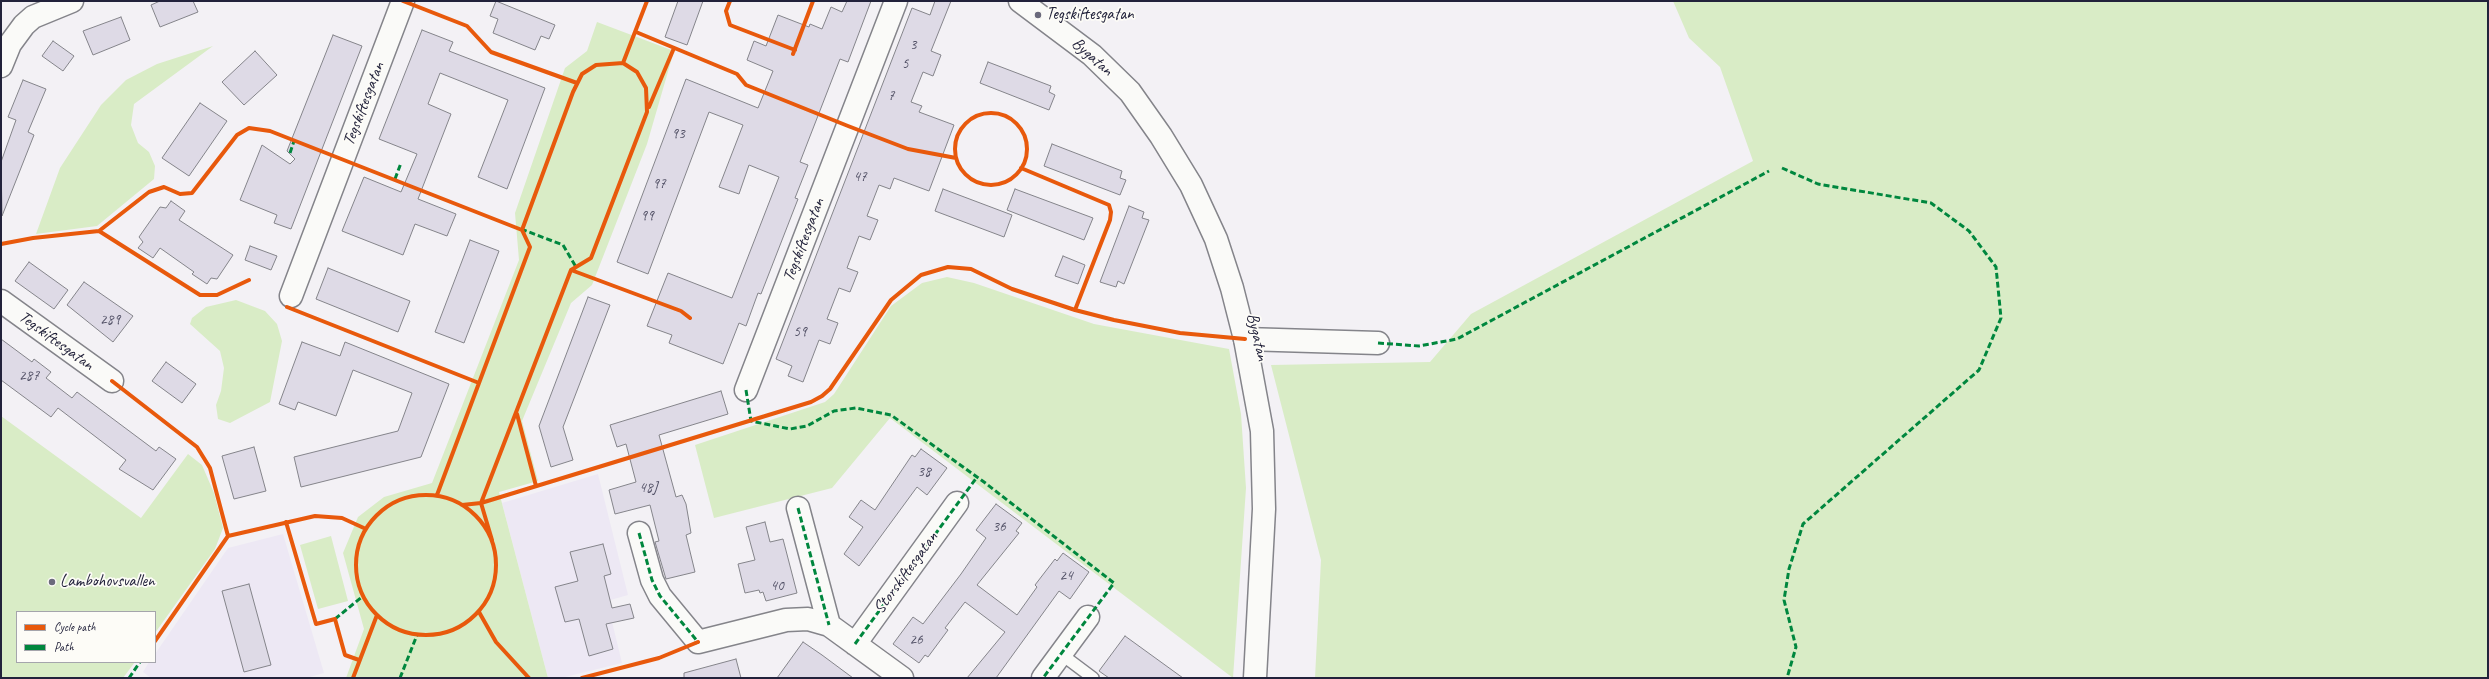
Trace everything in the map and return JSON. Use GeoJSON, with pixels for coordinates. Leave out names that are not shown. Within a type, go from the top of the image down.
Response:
{"type":"FeatureCollection","features":[{"type":"Feature","properties":{"kind":"street"},"geometry":{"type":"LineString","coordinates":[[1,66],[10,44],[24,25],[33,17],[72,1]]}},
{"type":"Feature","properties":{"kind":"street","name":"Tegskiftesgatan"},"geometry":{"type":"LineString","coordinates":[[291,296],[403,1]]}},
{"type":"Feature","properties":{"kind":"street","name":"Tegskiftesgatan"},"geometry":{"type":"LineString","coordinates":[[746,390],[896,1]]}},
{"type":"Feature","properties":{"kind":"street","name":"Bygatan"},"geometry":{"type":"LineString","coordinates":[[1020,1],[1092,55],[1130,92],[1162,136],[1191,185],[1216,239],[1232,288],[1256,392],[1264,468],[1264,517],[1255,678]]}},
{"type":"Feature","properties":{"kind":"street","name":"Tegskiftesgatan"},"geometry":{"type":"LineString","coordinates":[[1,301],[112,381]]}},
{"type":"Feature","properties":{"kind":"street"},"geometry":{"type":"LineString","coordinates":[[1245,340],[1378,342]]}},
{"type":"Feature","properties":{"kind":"street","name":"Storskiftesgatan"},"geometry":{"type":"LineString","coordinates":[[855,644],[957,503]]}},
{"type":"Feature","properties":{"kind":"street"},"geometry":{"type":"LineString","coordinates":[[798,508],[829,625]]}},
{"type":"Feature","properties":{"kind":"street"},"geometry":{"type":"LineString","coordinates":[[639,533],[652,580],[660,596],[698,642],[786,620],[808,619],[829,625],[902,678]]}},
{"type":"Feature","properties":{"kind":"street"},"geometry":{"type":"LineString","coordinates":[[1043,678],[1088,617]]}},
{"type":"Feature","properties":{"kind":"lane"},"geometry":{"type":"LineString","coordinates":[[1061,654],[1093,678]]}},
{"type":"Feature","properties":{"kind":"shaded area"},"geometry":{"type":"Polygon","coordinates":[[[598,474],[628,595],[607,601],[622,663],[561,678],[548,678],[502,503],[598,474]]]}},
{"type":"Feature","properties":{"kind":"shaded area"},"geometry":{"type":"Polygon","coordinates":[[[283,534],[324,673],[306,678],[151,678],[143,672],[148,663],[156,663],[156,653],[228,548],[283,534]]]}},
{"type":"Feature","properties":{"kind":"green space"},"geometry":{"type":"Polygon","coordinates":[[[1673,1],[2488,1],[2488,678],[1315,678],[1321,560],[1271,365],[1430,362],[1471,314],[1753,161],[1720,67],[1689,38],[1673,1]]]}},
{"type":"Feature","properties":{"kind":"green space"},"geometry":{"type":"Polygon","coordinates":[[[597,22],[674,51],[647,144],[592,285],[571,303],[522,421],[538,481],[499,492],[548,678],[346,678],[364,629],[343,553],[358,517],[384,497],[432,483],[519,260],[515,213],[565,68],[587,51],[597,22]]]}},
{"type":"Feature","properties":{"kind":"green space"},"geometry":{"type":"Polygon","coordinates":[[[213,46],[134,104],[131,125],[138,143],[149,152],[155,166],[154,179],[97,226],[36,234],[60,168],[101,105],[126,80],[157,64],[213,46]]]}},
{"type":"Feature","properties":{"kind":"green space"},"geometry":{"type":"Polygon","coordinates":[[[947,277],[974,283],[1094,324],[1229,349],[1241,414],[1246,488],[1233,678],[890,418],[832,488],[714,518],[695,445],[825,402],[834,394],[891,306],[922,283],[947,277]]]}},
{"type":"Feature","properties":{"kind":"green space"},"geometry":{"type":"Polygon","coordinates":[[[236,300],[265,311],[277,324],[282,341],[270,402],[230,423],[218,419],[216,405],[221,391],[224,368],[220,351],[190,324],[192,318],[206,307],[236,300]]]}},
{"type":"Feature","properties":{"kind":"green space"},"geometry":{"type":"Polygon","coordinates":[[[1,416],[141,518],[188,454],[202,465],[214,493],[223,528],[215,549],[156,632],[156,611],[16,611],[16,663],[134,663],[123,678],[1,678],[1,416]]]}},
{"type":"Feature","properties":{"kind":"green space"},"geometry":{"type":"Polygon","coordinates":[[[331,536],[348,601],[318,609],[300,545],[331,536]]]}},
{"type":"Feature","properties":{"kind":"building"},"geometry":{"type":"Polygon","coordinates":[[[160,1],[193,1],[198,12],[160,27],[151,5],[160,1]]]}},
{"type":"Feature","properties":{"kind":"building"},"geometry":{"type":"Polygon","coordinates":[[[496,1],[555,25],[549,39],[541,36],[535,50],[493,33],[498,19],[490,16],[496,1]]]}},
{"type":"Feature","properties":{"kind":"building"},"geometry":{"type":"Polygon","coordinates":[[[678,1],[703,1],[687,45],[665,37],[678,1]]]}},
{"type":"Feature","properties":{"kind":"building"},"geometry":{"type":"Polygon","coordinates":[[[847,1],[871,1],[848,62],[840,59],[800,162],[808,165],[795,198],[798,199],[761,294],[758,293],[746,326],[739,323],[723,364],[669,343],[672,335],[647,326],[668,273],[732,298],[779,177],[749,165],[739,194],[719,187],[743,125],[709,112],[648,274],[617,262],[686,79],[758,108],[773,71],[747,60],[754,41],[766,46],[778,15],[809,27],[810,24],[822,29],[831,7],[842,12],[847,1]]]}},
{"type":"Feature","properties":{"kind":"building"},"geometry":{"type":"Polygon","coordinates":[[[935,1],[951,1],[931,51],[941,55],[933,76],[923,72],[911,102],[922,106],[919,112],[954,125],[929,191],[894,178],[890,189],[879,185],[867,216],[878,220],[870,240],[859,236],[847,268],[858,272],[850,292],[839,288],[827,319],[838,323],[830,344],[819,340],[803,382],[788,376],[792,366],[776,359],[912,8],[930,15],[935,1]]]}},
{"type":"Feature","properties":{"kind":"building"},"geometry":{"type":"Polygon","coordinates":[[[121,17],[130,40],[93,55],[83,31],[121,17]]]}},
{"type":"Feature","properties":{"kind":"building"},"geometry":{"type":"Polygon","coordinates":[[[422,30],[453,42],[449,51],[545,88],[507,189],[478,177],[508,100],[440,73],[428,104],[451,114],[418,199],[456,214],[447,236],[415,224],[403,255],[342,231],[364,177],[401,192],[417,154],[379,139],[422,30]]]}},
{"type":"Feature","properties":{"kind":"building"},"geometry":{"type":"Polygon","coordinates":[[[333,35],[362,46],[291,229],[274,223],[277,215],[240,200],[262,145],[290,164],[295,159],[287,151],[333,35]]]}},
{"type":"Feature","properties":{"kind":"building"},"geometry":{"type":"Polygon","coordinates":[[[53,41],[74,56],[63,71],[42,56],[53,41]]]}},
{"type":"Feature","properties":{"kind":"building"},"geometry":{"type":"Polygon","coordinates":[[[255,51],[277,75],[244,105],[222,82],[255,51]]]}},
{"type":"Feature","properties":{"kind":"building"},"geometry":{"type":"Polygon","coordinates":[[[988,62],[1051,86],[1049,92],[1055,95],[1049,110],[980,83],[988,62]]]}},
{"type":"Feature","properties":{"kind":"building"},"geometry":{"type":"Polygon","coordinates":[[[23,80],[46,89],[28,132],[34,135],[2,216],[1,162],[16,120],[8,117],[23,80]]]}},
{"type":"Feature","properties":{"kind":"building"},"geometry":{"type":"Polygon","coordinates":[[[200,103],[227,121],[189,176],[162,158],[200,103]]]}},
{"type":"Feature","properties":{"kind":"building"},"geometry":{"type":"Polygon","coordinates":[[[1052,144],[1122,171],[1120,178],[1126,180],[1120,195],[1044,166],[1052,144]]]}},
{"type":"Feature","properties":{"kind":"building"},"geometry":{"type":"Polygon","coordinates":[[[943,189],[1012,215],[1004,237],[935,211],[943,189]]]}},
{"type":"Feature","properties":{"kind":"building"},"geometry":{"type":"Polygon","coordinates":[[[1015,189],[1093,218],[1084,240],[1007,210],[1015,189]]]}},
{"type":"Feature","properties":{"kind":"building"},"geometry":{"type":"Polygon","coordinates":[[[171,201],[185,211],[179,220],[233,255],[217,279],[211,278],[207,284],[192,274],[194,272],[160,248],[153,258],[138,248],[143,242],[139,237],[160,207],[166,208],[171,201]]]}},
{"type":"Feature","properties":{"kind":"building"},"geometry":{"type":"Polygon","coordinates":[[[1129,206],[1144,212],[1142,218],[1149,220],[1124,284],[1118,281],[1116,287],[1100,282],[1129,206]]]}},
{"type":"Feature","properties":{"kind":"building"},"geometry":{"type":"Polygon","coordinates":[[[470,240],[499,251],[464,343],[435,332],[470,240]]]}},
{"type":"Feature","properties":{"kind":"building"},"geometry":{"type":"Polygon","coordinates":[[[250,246],[277,256],[271,270],[245,260],[250,246]]]}},
{"type":"Feature","properties":{"kind":"building"},"geometry":{"type":"Polygon","coordinates":[[[1063,256],[1085,265],[1078,284],[1055,276],[1063,256]]]}},
{"type":"Feature","properties":{"kind":"building"},"geometry":{"type":"Polygon","coordinates":[[[29,262],[68,290],[54,309],[15,281],[29,262]]]}},
{"type":"Feature","properties":{"kind":"building"},"geometry":{"type":"Polygon","coordinates":[[[328,268],[410,301],[398,332],[316,299],[328,268]]]}},
{"type":"Feature","properties":{"kind":"building"},"geometry":{"type":"Polygon","coordinates":[[[84,282],[133,316],[113,342],[67,305],[84,282]]]}},
{"type":"Feature","properties":{"kind":"building"},"geometry":{"type":"Polygon","coordinates":[[[588,297],[610,305],[563,427],[573,460],[551,467],[539,426],[588,297]]]}},
{"type":"Feature","properties":{"kind":"building"},"geometry":{"type":"Polygon","coordinates":[[[1,339],[32,362],[34,359],[51,372],[46,378],[72,398],[77,392],[156,451],[159,447],[176,459],[153,490],[119,469],[126,460],[58,408],[51,417],[1,380],[1,339]]]}},
{"type":"Feature","properties":{"kind":"building"},"geometry":{"type":"Polygon","coordinates":[[[302,342],[340,356],[345,342],[449,384],[421,457],[301,487],[294,457],[398,431],[412,393],[353,370],[336,416],[298,402],[295,410],[279,404],[302,342]]]}},
{"type":"Feature","properties":{"kind":"building"},"geometry":{"type":"Polygon","coordinates":[[[166,362],[196,384],[182,403],[152,381],[166,362]]]}},
{"type":"Feature","properties":{"kind":"building"},"geometry":{"type":"Polygon","coordinates":[[[721,391],[728,414],[659,435],[676,497],[682,495],[686,504],[691,533],[686,535],[695,572],[666,579],[655,542],[659,541],[650,505],[615,514],[609,490],[636,482],[626,444],[617,447],[610,425],[721,391]]]}},
{"type":"Feature","properties":{"kind":"building"},"geometry":{"type":"Polygon","coordinates":[[[254,447],[266,491],[234,499],[222,456],[254,447]]]}},
{"type":"Feature","properties":{"kind":"building"},"geometry":{"type":"Polygon","coordinates":[[[921,449],[947,468],[927,495],[917,487],[859,566],[844,554],[863,527],[849,517],[861,500],[875,510],[912,455],[915,457],[921,449]]]}},
{"type":"Feature","properties":{"kind":"building"},"geometry":{"type":"Polygon","coordinates":[[[996,504],[1022,523],[1016,531],[1019,533],[977,585],[1017,615],[1037,587],[1035,585],[1055,559],[1057,561],[1063,553],[1089,572],[1070,599],[1059,591],[996,678],[967,678],[1005,632],[965,602],[945,628],[948,630],[928,657],[925,655],[919,663],[893,644],[913,617],[923,624],[961,574],[986,538],[976,530],[996,504]]]}},
{"type":"Feature","properties":{"kind":"building"},"geometry":{"type":"Polygon","coordinates":[[[765,522],[770,542],[783,539],[797,593],[766,601],[763,592],[760,593],[759,590],[745,593],[738,564],[755,560],[746,527],[765,522]]]}},
{"type":"Feature","properties":{"kind":"building"},"geometry":{"type":"Polygon","coordinates":[[[603,544],[611,574],[604,576],[612,608],[630,604],[634,618],[606,624],[613,649],[589,656],[579,619],[565,622],[555,587],[578,581],[570,552],[603,544]]]}},
{"type":"Feature","properties":{"kind":"building"},"geometry":{"type":"Polygon","coordinates":[[[249,584],[271,665],[244,672],[222,591],[249,584]]]}},
{"type":"Feature","properties":{"kind":"building"},"geometry":{"type":"Polygon","coordinates":[[[1125,636],[1183,678],[1109,678],[1099,671],[1125,636]]]}},
{"type":"Feature","properties":{"kind":"building"},"geometry":{"type":"Polygon","coordinates":[[[803,642],[822,655],[853,678],[777,678],[803,642]]]}},
{"type":"Feature","properties":{"kind":"building"},"geometry":{"type":"Polygon","coordinates":[[[736,659],[741,678],[684,678],[684,673],[736,659]]]}},
{"type":"Feature","properties":{"kind":"marked path"},"geometry":{"type":"LineString","coordinates":[[290,153],[294,141]]}},
{"type":"Feature","properties":{"kind":"marked path"},"geometry":{"type":"LineString","coordinates":[[395,179],[401,163]]}},
{"type":"Feature","properties":{"kind":"marked path"},"geometry":{"type":"LineString","coordinates":[[1782,168],[1818,184],[1931,203],[1969,231],[1996,267],[2001,318],[1979,370],[1803,524],[1789,569],[1784,600],[1796,647],[1787,678]]}},
{"type":"Feature","properties":{"kind":"marked path"},"geometry":{"type":"LineString","coordinates":[[1378,343],[1419,346],[1457,339],[1769,171]]}},
{"type":"Feature","properties":{"kind":"marked path"},"geometry":{"type":"LineString","coordinates":[[521,229],[563,245],[576,267]]}},
{"type":"Feature","properties":{"kind":"marked path"},"geometry":{"type":"LineString","coordinates":[[746,390],[751,421],[790,429],[807,426],[834,411],[856,408],[891,415],[984,482],[1114,583],[1043,678]]}},
{"type":"Feature","properties":{"kind":"marked path"},"geometry":{"type":"LineString","coordinates":[[855,644],[977,477]]}},
{"type":"Feature","properties":{"kind":"marked path"},"geometry":{"type":"LineString","coordinates":[[798,508],[829,625]]}},
{"type":"Feature","properties":{"kind":"marked path"},"geometry":{"type":"LineString","coordinates":[[639,533],[652,580],[660,596],[698,642],[695,643]]}},
{"type":"Feature","properties":{"kind":"marked path"},"geometry":{"type":"LineString","coordinates":[[335,619],[363,596]]}},
{"type":"Feature","properties":{"kind":"marked path"},"geometry":{"type":"LineString","coordinates":[[400,678],[417,635]]}},
{"type":"Feature","properties":{"kind":"marked path"},"geometry":{"type":"LineString","coordinates":[[129,678],[139,663]]}},
{"type":"Feature","properties":{"kind":"cycle path"},"geometry":{"type":"LineString","coordinates":[[403,1],[467,26],[491,52],[577,83]]}},
{"type":"Feature","properties":{"kind":"cycle path"},"geometry":{"type":"LineString","coordinates":[[623,63],[647,1]]}},
{"type":"Feature","properties":{"kind":"cycle path"},"geometry":{"type":"LineString","coordinates":[[730,1],[726,11],[730,25],[795,50]]}},
{"type":"Feature","properties":{"kind":"cycle path"},"geometry":{"type":"LineString","coordinates":[[793,54],[813,1]]}},
{"type":"Feature","properties":{"kind":"cycle path"},"geometry":{"type":"LineString","coordinates":[[636,32],[737,74],[746,85],[848,126],[908,149],[956,158]]}},
{"type":"Feature","properties":{"kind":"cycle path"},"geometry":{"type":"LineString","coordinates":[[649,107],[674,48]]}},
{"type":"Feature","properties":{"kind":"cycle path"},"geometry":{"type":"LineString","coordinates":[[437,495],[530,247],[522,230],[573,92],[582,74],[596,65],[623,63],[637,72],[646,88],[647,112],[591,258],[571,270],[481,503],[492,540]]}},
{"type":"Feature","properties":{"kind":"cycle path"},"geometry":{"type":"LineString","coordinates":[[991,113],[1011,119],[1021,129],[1027,149],[1021,169],[1011,179],[991,185],[971,179],[961,169],[955,149],[961,129],[971,119],[991,113]]}},
{"type":"Feature","properties":{"kind":"cycle path"},"geometry":{"type":"LineString","coordinates":[[99,231],[149,192],[164,187],[180,194],[192,193],[237,135],[249,128],[270,131],[522,230]]}},
{"type":"Feature","properties":{"kind":"cycle path"},"geometry":{"type":"LineString","coordinates":[[1021,168],[1109,205],[1111,212],[1110,220],[1075,310]]}},
{"type":"Feature","properties":{"kind":"cycle path"},"geometry":{"type":"LineString","coordinates":[[1,244],[33,238],[99,231],[200,295],[217,295],[249,280]]}},
{"type":"Feature","properties":{"kind":"cycle path"},"geometry":{"type":"LineString","coordinates":[[462,505],[481,503],[811,402],[822,396],[830,389],[891,300],[921,275],[948,267],[971,269],[1012,289],[1075,310],[1114,320],[1180,333],[1245,339]]}},
{"type":"Feature","properties":{"kind":"cycle path"},"geometry":{"type":"LineString","coordinates":[[571,270],[681,311],[690,318]]}},
{"type":"Feature","properties":{"kind":"cycle path"},"geometry":{"type":"LineString","coordinates":[[287,307],[479,383]]}},
{"type":"Feature","properties":{"kind":"cycle path"},"geometry":{"type":"LineString","coordinates":[[112,381],[197,447],[210,468],[228,536],[315,516],[342,518],[366,529]]}},
{"type":"Feature","properties":{"kind":"cycle path"},"geometry":{"type":"LineString","coordinates":[[517,414],[536,486]]}},
{"type":"Feature","properties":{"kind":"cycle path"},"geometry":{"type":"LineString","coordinates":[[433,495],[453,500],[476,515],[491,538],[495,551],[496,565],[495,579],[491,592],[476,615],[453,630],[440,634],[419,635],[399,630],[376,615],[361,592],[357,579],[356,558],[361,538],[376,515],[399,500],[412,496],[433,495]]}},
{"type":"Feature","properties":{"kind":"cycle path"},"geometry":{"type":"LineString","coordinates":[[286,522],[316,624],[335,619],[345,655],[359,660]]}},
{"type":"Feature","properties":{"kind":"cycle path"},"geometry":{"type":"LineString","coordinates":[[156,640],[228,536]]}},
{"type":"Feature","properties":{"kind":"cycle path"},"geometry":{"type":"LineString","coordinates":[[479,612],[496,642],[529,678]]}},
{"type":"Feature","properties":{"kind":"cycle path"},"geometry":{"type":"LineString","coordinates":[[353,678],[377,615]]}},
{"type":"Feature","properties":{"kind":"cycle path"},"geometry":{"type":"LineString","coordinates":[[582,678],[659,658],[698,642]]}},
{"type":"Feature","properties":{"kind":"place","name":"Tegskiftesgatan"},"geometry":{"type":"Point","coordinates":[1038,15]}},
{"type":"Feature","properties":{"kind":"place","name":"Lambohovsvallen"},"geometry":{"type":"Point","coordinates":[52,582]}}]}
